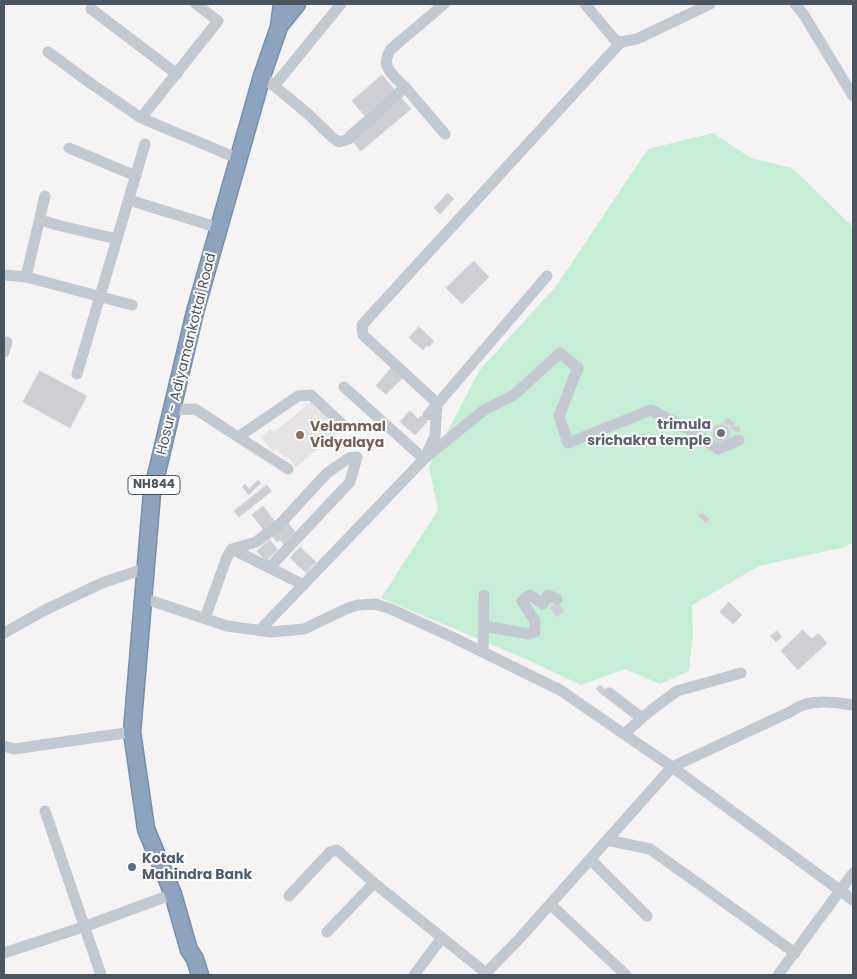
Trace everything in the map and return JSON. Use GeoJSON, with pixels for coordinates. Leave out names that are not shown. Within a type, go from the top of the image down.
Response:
{"type":"FeatureCollection","features":[{"type":"Feature","properties":{"kind":"highway","name":"Hosur - Adiyamankottai Road"},"geometry":{"type":"LineString","coordinates":[[200,975],[196,959],[189,950],[173,894],[146,829],[132,732],[143,598],[152,493],[195,312],[239,159],[268,81],[282,4]]}},
{"type":"Feature","properties":{"kind":"highway","name":"Hosur - Adiyamankottai Road"},"geometry":{"type":"LineString","coordinates":[[279,27],[297,4]]}},
{"type":"Feature","properties":{"kind":"highway","name":"Hosur - Adiyamankottai Road"},"geometry":{"type":"LineString","coordinates":[[189,950],[186,961],[190,975]]}},
{"type":"Feature","properties":{"kind":"street"},"geometry":{"type":"LineString","coordinates":[[141,118],[218,21],[196,4]]}},
{"type":"Feature","properties":{"kind":"street"},"geometry":{"type":"LineString","coordinates":[[342,4],[268,81],[339,142],[349,139],[405,87]]}},
{"type":"Feature","properties":{"kind":"street"},"geometry":{"type":"LineString","coordinates":[[444,4],[391,50],[386,60],[387,68],[445,134]]}},
{"type":"Feature","properties":{"kind":"street"},"geometry":{"type":"LineString","coordinates":[[585,4],[615,40],[621,42],[637,39],[710,4]]}},
{"type":"Feature","properties":{"kind":"street"},"geometry":{"type":"LineString","coordinates":[[796,4],[853,96]]}},
{"type":"Feature","properties":{"kind":"street"},"geometry":{"type":"LineString","coordinates":[[92,9],[177,74]]}},
{"type":"Feature","properties":{"kind":"street"},"geometry":{"type":"LineString","coordinates":[[437,403],[363,335],[362,325],[621,42]]}},
{"type":"Feature","properties":{"kind":"street"},"geometry":{"type":"LineString","coordinates":[[48,52],[141,118],[239,159]]}},
{"type":"Feature","properties":{"kind":"street"},"geometry":{"type":"LineString","coordinates":[[77,374],[145,144]]}},
{"type":"Feature","properties":{"kind":"street"},"geometry":{"type":"LineString","coordinates":[[70,148],[136,176]]}},
{"type":"Feature","properties":{"kind":"street"},"geometry":{"type":"LineString","coordinates":[[26,277],[45,196]]}},
{"type":"Feature","properties":{"kind":"street"},"geometry":{"type":"LineString","coordinates":[[129,200],[219,228]]}},
{"type":"Feature","properties":{"kind":"street"},"geometry":{"type":"LineString","coordinates":[[40,220],[117,239]]}},
{"type":"Feature","properties":{"kind":"street"},"geometry":{"type":"LineString","coordinates":[[4,275],[26,277],[132,305]]}},
{"type":"Feature","properties":{"kind":"street"},"geometry":{"type":"LineString","coordinates":[[428,415],[548,276]]}},
{"type":"Feature","properties":{"kind":"street"},"geometry":{"type":"LineString","coordinates":[[260,631],[424,459],[484,410],[514,395],[560,353],[578,368],[559,416],[568,443],[651,410],[692,431],[718,449],[739,440]]}},
{"type":"Feature","properties":{"kind":"street"},"geometry":{"type":"LineString","coordinates":[[344,387],[424,459]]}},
{"type":"Feature","properties":{"kind":"street"},"geometry":{"type":"LineString","coordinates":[[238,437],[298,396],[311,395],[345,427]]}},
{"type":"Feature","properties":{"kind":"street"},"geometry":{"type":"LineString","coordinates":[[424,459],[435,436],[437,403]]}},
{"type":"Feature","properties":{"kind":"street"},"geometry":{"type":"LineString","coordinates":[[172,410],[195,409],[288,469]]}},
{"type":"Feature","properties":{"kind":"street"},"geometry":{"type":"LineString","coordinates":[[205,618],[227,557],[232,549],[256,542],[280,523],[327,474],[349,458],[357,457],[350,482],[269,568]]}},
{"type":"Feature","properties":{"kind":"street"},"geometry":{"type":"LineString","coordinates":[[232,549],[304,584]]}},
{"type":"Feature","properties":{"kind":"street"},"geometry":{"type":"LineString","coordinates":[[4,633],[102,583],[146,568]]}},
{"type":"Feature","properties":{"kind":"street"},"geometry":{"type":"LineString","coordinates":[[483,652],[484,595]]}},
{"type":"Feature","properties":{"kind":"street"},"geometry":{"type":"LineString","coordinates":[[484,626],[528,634],[535,632],[535,621],[522,601],[530,596],[543,604],[548,595],[557,599]]}},
{"type":"Feature","properties":{"kind":"street"},"geometry":{"type":"LineString","coordinates":[[143,598],[227,626],[271,632],[304,629],[348,608],[366,604],[375,604],[391,609],[560,690],[672,767],[853,900]]}},
{"type":"Feature","properties":{"kind":"street"},"geometry":{"type":"LineString","coordinates":[[624,734],[677,691],[741,673]]}},
{"type":"Feature","properties":{"kind":"street"},"geometry":{"type":"LineString","coordinates":[[609,693],[642,718]]}},
{"type":"Feature","properties":{"kind":"street"},"geometry":{"type":"LineString","coordinates":[[289,896],[334,850],[337,850],[374,883],[485,974],[672,767],[797,707],[828,701],[853,704]]}},
{"type":"Feature","properties":{"kind":"street"},"geometry":{"type":"LineString","coordinates":[[4,746],[14,749],[132,732]]}},
{"type":"Feature","properties":{"kind":"street"},"geometry":{"type":"LineString","coordinates":[[45,811],[86,926],[101,975]]}},
{"type":"Feature","properties":{"kind":"street"},"geometry":{"type":"LineString","coordinates":[[607,840],[650,849],[795,953]]}},
{"type":"Feature","properties":{"kind":"street"},"geometry":{"type":"LineString","coordinates":[[590,859],[647,916]]}},
{"type":"Feature","properties":{"kind":"street"},"geometry":{"type":"LineString","coordinates":[[778,975],[853,873]]}},
{"type":"Feature","properties":{"kind":"street"},"geometry":{"type":"LineString","coordinates":[[327,932],[374,883]]}},
{"type":"Feature","properties":{"kind":"street"},"geometry":{"type":"LineString","coordinates":[[4,953],[86,926],[173,894]]}},
{"type":"Feature","properties":{"kind":"street"},"geometry":{"type":"LineString","coordinates":[[550,904],[626,975]]}},
{"type":"Feature","properties":{"kind":"street"},"geometry":{"type":"LineString","coordinates":[[414,975],[441,939]]}},
{"type":"Feature","properties":{"kind":"shaded area","name":"Velammal Vidyalaya"},"geometry":{"type":"Polygon","coordinates":[[[311,402],[319,412],[322,410],[340,431],[296,467],[288,457],[284,457],[277,449],[273,452],[261,437],[270,429],[274,432],[311,402]]]}},
{"type":"Feature","properties":{"kind":"green space"},"geometry":{"type":"Polygon","coordinates":[[[713,133],[751,158],[792,168],[853,227],[853,542],[845,547],[759,566],[692,605],[693,633],[689,671],[660,684],[625,669],[581,685],[528,660],[381,598],[438,510],[429,467],[479,371],[557,285],[648,149],[713,133]]]}},
{"type":"Feature","properties":{"kind":"building"},"geometry":{"type":"Polygon","coordinates":[[[382,75],[411,109],[361,151],[345,133],[365,116],[352,101],[382,75]]]}},
{"type":"Feature","properties":{"kind":"building"},"geometry":{"type":"Polygon","coordinates":[[[448,193],[454,199],[440,214],[434,208],[448,193]]]}},
{"type":"Feature","properties":{"kind":"building"},"geometry":{"type":"Polygon","coordinates":[[[474,261],[489,277],[462,304],[446,288],[474,261]]]}},
{"type":"Feature","properties":{"kind":"building"},"geometry":{"type":"Polygon","coordinates":[[[419,327],[434,341],[423,350],[409,338],[419,327]]]}},
{"type":"Feature","properties":{"kind":"building"},"geometry":{"type":"Polygon","coordinates":[[[392,367],[404,377],[386,394],[376,386],[392,367]]]}},
{"type":"Feature","properties":{"kind":"building"},"geometry":{"type":"Polygon","coordinates":[[[40,371],[87,396],[70,428],[23,402],[40,371]]]}},
{"type":"Feature","properties":{"kind":"building"},"geometry":{"type":"Polygon","coordinates":[[[410,411],[418,419],[421,416],[427,422],[415,435],[400,422],[410,411]]]}},
{"type":"Feature","properties":{"kind":"building"},"geometry":{"type":"Polygon","coordinates":[[[727,418],[735,422],[733,427],[724,423],[727,418]]]}},
{"type":"Feature","properties":{"kind":"building","name":"trimula srichakra temple"},"geometry":{"type":"Polygon","coordinates":[[[721,424],[729,429],[730,433],[725,441],[721,442],[713,437],[712,433],[717,425],[721,424]]]}},
{"type":"Feature","properties":{"kind":"building"},"geometry":{"type":"Polygon","coordinates":[[[739,426],[741,430],[739,432],[731,430],[730,427],[739,426]]]}},
{"type":"Feature","properties":{"kind":"building"},"geometry":{"type":"Polygon","coordinates":[[[258,480],[261,483],[249,495],[242,487],[245,484],[249,489],[258,480]]]}},
{"type":"Feature","properties":{"kind":"building"},"geometry":{"type":"Polygon","coordinates":[[[267,485],[272,491],[239,517],[234,511],[267,485]]]}},
{"type":"Feature","properties":{"kind":"building"},"geometry":{"type":"Polygon","coordinates":[[[263,506],[277,524],[266,533],[252,515],[263,506]]]}},
{"type":"Feature","properties":{"kind":"building"},"geometry":{"type":"Polygon","coordinates":[[[702,512],[710,520],[706,523],[698,516],[702,512]]]}},
{"type":"Feature","properties":{"kind":"building"},"geometry":{"type":"Polygon","coordinates":[[[288,523],[297,534],[284,545],[280,540],[277,542],[272,536],[288,523]]]}},
{"type":"Feature","properties":{"kind":"building"},"geometry":{"type":"Polygon","coordinates":[[[270,540],[278,550],[268,559],[270,562],[268,564],[257,551],[270,540]]]}},
{"type":"Feature","properties":{"kind":"building"},"geometry":{"type":"Polygon","coordinates":[[[300,547],[316,562],[306,573],[290,558],[300,547]]]}},
{"type":"Feature","properties":{"kind":"building"},"geometry":{"type":"Polygon","coordinates":[[[558,602],[564,611],[557,617],[550,608],[558,602]]]}},
{"type":"Feature","properties":{"kind":"building"},"geometry":{"type":"Polygon","coordinates":[[[729,602],[742,615],[733,624],[720,612],[729,602]]]}},
{"type":"Feature","properties":{"kind":"building"},"geometry":{"type":"Polygon","coordinates":[[[803,630],[812,639],[818,633],[827,643],[798,670],[781,651],[803,630]]]}},
{"type":"Feature","properties":{"kind":"building"},"geometry":{"type":"Polygon","coordinates":[[[777,631],[782,637],[776,642],[770,636],[777,631]]]}},
{"type":"Feature","properties":{"kind":"building"},"geometry":{"type":"Polygon","coordinates":[[[600,685],[607,691],[603,696],[596,689],[600,685]]]}},
{"type":"Feature","properties":{"kind":"place","name":"trimula srichakra temple"},"geometry":{"type":"Point","coordinates":[721,433]}},
{"type":"Feature","properties":{"kind":"place","name":"Velammal Vidyalaya"},"geometry":{"type":"Point","coordinates":[300,435]}},
{"type":"Feature","properties":{"kind":"place","name":"Kotak Mahindra Bank"},"geometry":{"type":"Point","coordinates":[132,867]}}]}
